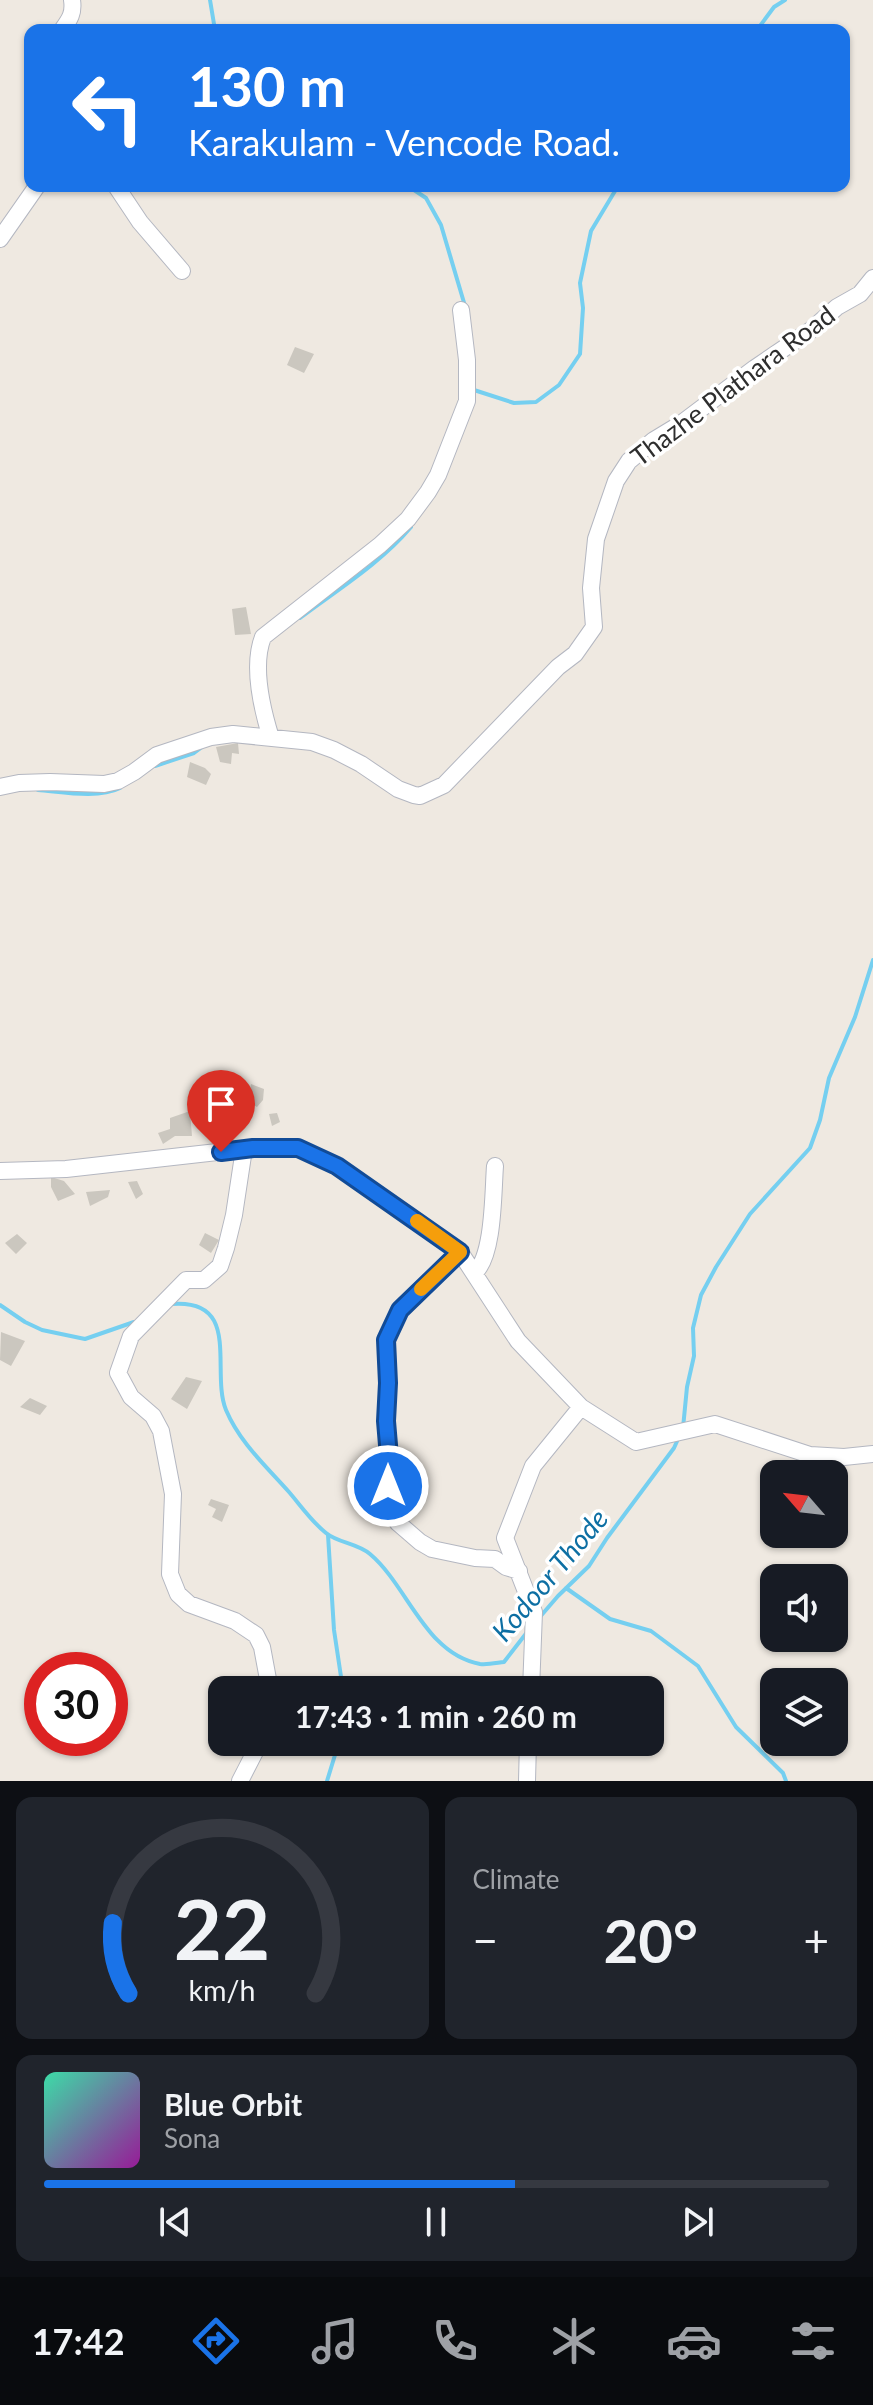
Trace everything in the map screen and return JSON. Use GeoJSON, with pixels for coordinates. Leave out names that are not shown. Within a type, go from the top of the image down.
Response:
{"type":"FeatureCollection","features":[{"type":"Feature","properties":{"kind":"street"},"geometry":{"type":"LineString","coordinates":[[71,24],[74,8],[72,0]]}},
{"type":"Feature","properties":{"kind":"street"},"geometry":{"type":"LineString","coordinates":[[0,239],[33,192]]}},
{"type":"Feature","properties":{"kind":"street"},"geometry":{"type":"LineString","coordinates":[[120,192],[140,222],[182,271]]}},
{"type":"Feature","properties":{"kind":"street","name":"Thazhe Plathara Road"},"geometry":{"type":"LineString","coordinates":[[0,787],[19,783],[104,784],[118,781],[157,755],[211,737],[233,734],[312,742],[361,764],[398,789],[414,795],[420,796],[444,785],[558,667],[575,654],[594,627],[591,588],[596,539],[616,481],[629,461],[654,440],[811,330],[837,307],[867,295],[873,278]]}},
{"type":"Feature","properties":{"kind":"street"},"geometry":{"type":"LineString","coordinates":[[271,738],[257,653],[263,637],[380,545],[408,519],[428,492],[438,475],[467,401],[467,360],[461,310]]}},
{"type":"Feature","properties":{"kind":"street"},"geometry":{"type":"LineString","coordinates":[[0,1171],[66,1169],[244,1149],[298,1148],[337,1166],[460,1252],[518,1341],[581,1407],[636,1442],[715,1424],[810,1455],[844,1457],[873,1454]]}},
{"type":"Feature","properties":{"kind":"street"},"geometry":{"type":"LineString","coordinates":[[244,1149],[234,1215],[220,1266],[204,1280],[186,1280],[167,1298],[131,1336],[118,1373],[131,1397],[153,1416],[161,1431],[173,1494],[170,1574],[178,1594],[189,1604],[235,1621],[256,1635],[262,1647],[267,1676]]}},
{"type":"Feature","properties":{"kind":"street"},"geometry":{"type":"LineString","coordinates":[[474,1273],[482,1267],[488,1243],[495,1166]]}},
{"type":"Feature","properties":{"kind":"street"},"geometry":{"type":"LineString","coordinates":[[460,1252],[400,1310],[386,1340],[386,1421],[390,1469],[386,1503],[398,1523],[432,1549],[495,1559],[519,1571]]}},
{"type":"Feature","properties":{"kind":"street"},"geometry":{"type":"LineString","coordinates":[[532,1676],[534,1612],[505,1538],[533,1466],[581,1407]]}},
{"type":"Feature","properties":{"kind":"street"},"geometry":{"type":"LineString","coordinates":[[240,1781],[253,1756]]}},
{"type":"Feature","properties":{"kind":"street"},"geometry":{"type":"LineString","coordinates":[[527,1781],[528,1756]]}},
{"type":"Feature","properties":{"kind":"building"},"geometry":{"type":"Polygon","coordinates":[[[295,347],[314,354],[304,373],[287,365],[295,347]]]}},
{"type":"Feature","properties":{"kind":"building"},"geometry":{"type":"Polygon","coordinates":[[[246,607],[251,634],[235,635],[232,609],[246,607]]]}},
{"type":"Feature","properties":{"kind":"building"},"geometry":{"type":"Polygon","coordinates":[[[238,743],[239,754],[232,753],[231,764],[220,762],[216,747],[238,743]]]}},
{"type":"Feature","properties":{"kind":"building"},"geometry":{"type":"Polygon","coordinates":[[[190,762],[211,774],[206,785],[187,777],[190,762]]]}},
{"type":"Feature","properties":{"kind":"building"},"geometry":{"type":"Polygon","coordinates":[[[251,1084],[264,1089],[263,1100],[257,1107],[248,1102],[251,1084]]]}},
{"type":"Feature","properties":{"kind":"building"},"geometry":{"type":"Polygon","coordinates":[[[190,1111],[192,1136],[175,1136],[163,1144],[158,1133],[170,1129],[170,1118],[190,1111]]]}},
{"type":"Feature","properties":{"kind":"building"},"geometry":{"type":"Polygon","coordinates":[[[277,1113],[280,1122],[272,1126],[269,1114],[277,1113]]]}},
{"type":"Feature","properties":{"kind":"building"},"geometry":{"type":"Polygon","coordinates":[[[51,1177],[64,1181],[75,1194],[58,1201],[51,1187],[51,1177]]]}},
{"type":"Feature","properties":{"kind":"building"},"geometry":{"type":"Polygon","coordinates":[[[137,1181],[143,1194],[136,1199],[128,1182],[137,1181]]]}},
{"type":"Feature","properties":{"kind":"building"},"geometry":{"type":"Polygon","coordinates":[[[110,1190],[108,1197],[90,1206],[86,1192],[110,1190]]]}},
{"type":"Feature","properties":{"kind":"building"},"geometry":{"type":"Polygon","coordinates":[[[205,1233],[219,1240],[211,1253],[199,1245],[205,1233]]]}},
{"type":"Feature","properties":{"kind":"building"},"geometry":{"type":"Polygon","coordinates":[[[17,1234],[27,1243],[16,1254],[5,1243],[17,1234]]]}},
{"type":"Feature","properties":{"kind":"building"},"geometry":{"type":"Polygon","coordinates":[[[1,1332],[25,1341],[11,1366],[0,1360],[1,1332]]]}},
{"type":"Feature","properties":{"kind":"building"},"geometry":{"type":"Polygon","coordinates":[[[186,1377],[202,1381],[187,1409],[171,1399],[186,1377]]]}},
{"type":"Feature","properties":{"kind":"building"},"geometry":{"type":"Polygon","coordinates":[[[30,1398],[47,1406],[40,1415],[20,1407],[30,1398]]]}},
{"type":"Feature","properties":{"kind":"building"},"geometry":{"type":"Polygon","coordinates":[[[211,1499],[229,1505],[222,1522],[212,1517],[216,1509],[208,1505],[211,1499]]]}},
{"type":"Feature","properties":{"kind":"waterway"},"geometry":{"type":"LineString","coordinates":[[210,0],[214,24]]}},
{"type":"Feature","properties":{"kind":"waterway"},"geometry":{"type":"LineString","coordinates":[[761,24],[774,7],[785,0]]}},
{"type":"Feature","properties":{"kind":"waterway"},"geometry":{"type":"LineString","coordinates":[[417,192],[426,198],[441,225],[465,306]]}},
{"type":"Feature","properties":{"kind":"waterway"},"geometry":{"type":"LineString","coordinates":[[474,390],[514,403],[536,402],[559,385],[580,354],[583,308],[580,283],[591,231],[614,192]]}},
{"type":"Feature","properties":{"kind":"waterway"},"geometry":{"type":"LineString","coordinates":[[300,618],[372,564],[411,527]]}},
{"type":"Feature","properties":{"kind":"waterway"},"geometry":{"type":"LineString","coordinates":[[155,766],[194,753],[202,747]]}},
{"type":"Feature","properties":{"kind":"waterway"},"geometry":{"type":"LineString","coordinates":[[38,790],[91,794],[120,788]]}},
{"type":"Feature","properties":{"kind":"waterway","name":"Kodoor Thode"},"geometry":{"type":"LineString","coordinates":[[683,1428],[694,1356],[693,1328],[701,1295],[750,1214],[810,1148],[829,1078],[855,1017],[873,960]]}},
{"type":"Feature","properties":{"kind":"waterway","name":"Kodoor Thode"},"geometry":{"type":"LineString","coordinates":[[171,1304],[193,1305],[208,1313],[216,1325],[226,1410],[246,1444],[321,1529],[370,1554],[445,1647],[461,1658],[480,1664],[504,1662],[528,1631]]}},
{"type":"Feature","properties":{"kind":"waterway","name":"Kodoor Thode"},"geometry":{"type":"LineString","coordinates":[[0,1305],[42,1330],[85,1339],[134,1322]]}},
{"type":"Feature","properties":{"kind":"waterway","name":"Kodoor Thode"},"geometry":{"type":"LineString","coordinates":[[539,1618],[589,1566],[678,1439]]}},
{"type":"Feature","properties":{"kind":"waterway"},"geometry":{"type":"LineString","coordinates":[[328,1535],[334,1630],[341,1676]]}},
{"type":"Feature","properties":{"kind":"waterway"},"geometry":{"type":"LineString","coordinates":[[566,1588],[610,1619],[651,1631],[698,1666],[736,1727],[783,1773],[786,1781]]}},
{"type":"Feature","properties":{"kind":"waterway"},"geometry":{"type":"LineString","coordinates":[[327,1781],[335,1756]]}},
{"type":"Feature","properties":{"kind":"slow traffic"},"geometry":{"type":"LineString","coordinates":[[417,1221],[460,1252],[421,1289]]}},
{"type":"Feature","properties":{"kind":"route"},"geometry":{"type":"LineString","coordinates":[[221,1152],[298,1148],[337,1166],[460,1252],[400,1310],[386,1340],[388,1486]]}}]}
